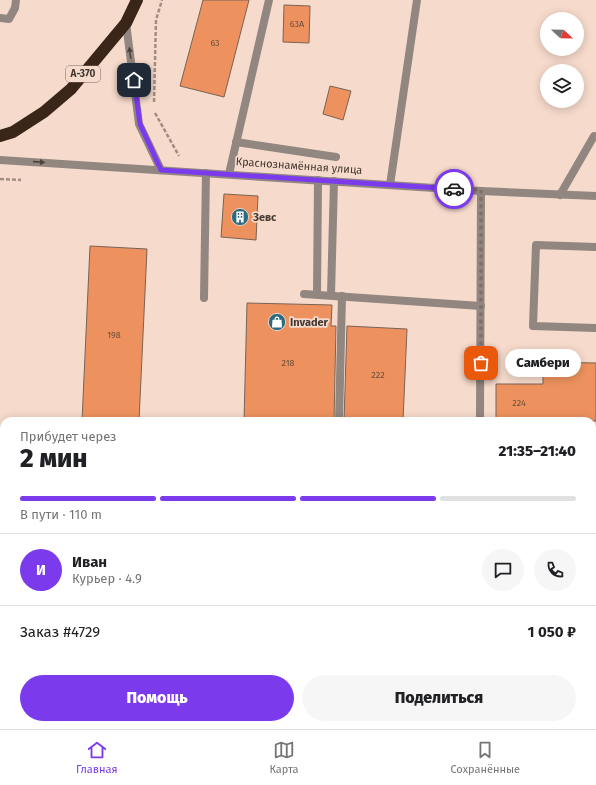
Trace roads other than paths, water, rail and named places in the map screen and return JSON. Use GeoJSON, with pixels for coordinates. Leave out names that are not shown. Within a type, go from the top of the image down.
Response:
{"type":"FeatureCollection","features":[{"type":"Feature","properties":{"kind":"highway","name":"А-370"},"geometry":{"type":"LineString","coordinates":[[0,136],[14,132],[44,112],[71,89],[126,23],[137,0]]}},
{"type":"Feature","properties":{"kind":"street"},"geometry":{"type":"LineString","coordinates":[[0,18],[9,18],[16,8],[16,0]]}},
{"type":"Feature","properties":{"kind":"street"},"geometry":{"type":"LineString","coordinates":[[229,174],[269,0]]}},
{"type":"Feature","properties":{"kind":"street"},"geometry":{"type":"LineString","coordinates":[[390,185],[417,0]]}},
{"type":"Feature","properties":{"kind":"street"},"geometry":{"type":"LineString","coordinates":[[126,23],[140,124],[161,170]]}},
{"type":"Feature","properties":{"kind":"street"},"geometry":{"type":"LineString","coordinates":[[560,195],[594,136],[596,136]]}},
{"type":"Feature","properties":{"kind":"street"},"geometry":{"type":"LineString","coordinates":[[236,142],[336,157]]}},
{"type":"Feature","properties":{"kind":"street","name":"Краснознамённая улица"},"geometry":{"type":"LineString","coordinates":[[0,160],[390,185],[596,196]]}},
{"type":"Feature","properties":{"kind":"street"},"geometry":{"type":"LineString","coordinates":[[204,298],[206,173]]}},
{"type":"Feature","properties":{"kind":"street"},"geometry":{"type":"LineString","coordinates":[[317,294],[318,180]]}},
{"type":"Feature","properties":{"kind":"street"},"geometry":{"type":"LineString","coordinates":[[331,295],[334,181]]}},
{"type":"Feature","properties":{"kind":"street"},"geometry":{"type":"LineString","coordinates":[[480,417],[481,190]]}},
{"type":"Feature","properties":{"kind":"street"},"geometry":{"type":"LineString","coordinates":[[596,248],[536,245],[533,326],[596,328]]}},
{"type":"Feature","properties":{"kind":"street"},"geometry":{"type":"LineString","coordinates":[[304,294],[481,306]]}},
{"type":"Feature","properties":{"kind":"street"},"geometry":{"type":"LineString","coordinates":[[338,417],[342,296]]}},
{"type":"Feature","properties":{"kind":"place","name":"Зевс"},"geometry":{"type":"Point","coordinates":[240,217]}},
{"type":"Feature","properties":{"kind":"place","name":"Invader"},"geometry":{"type":"Point","coordinates":[277,322]}},
{"type":"Feature","properties":{"kind":"place","name":"Самбери"},"geometry":{"type":"Point","coordinates":[481,363]}}]}
